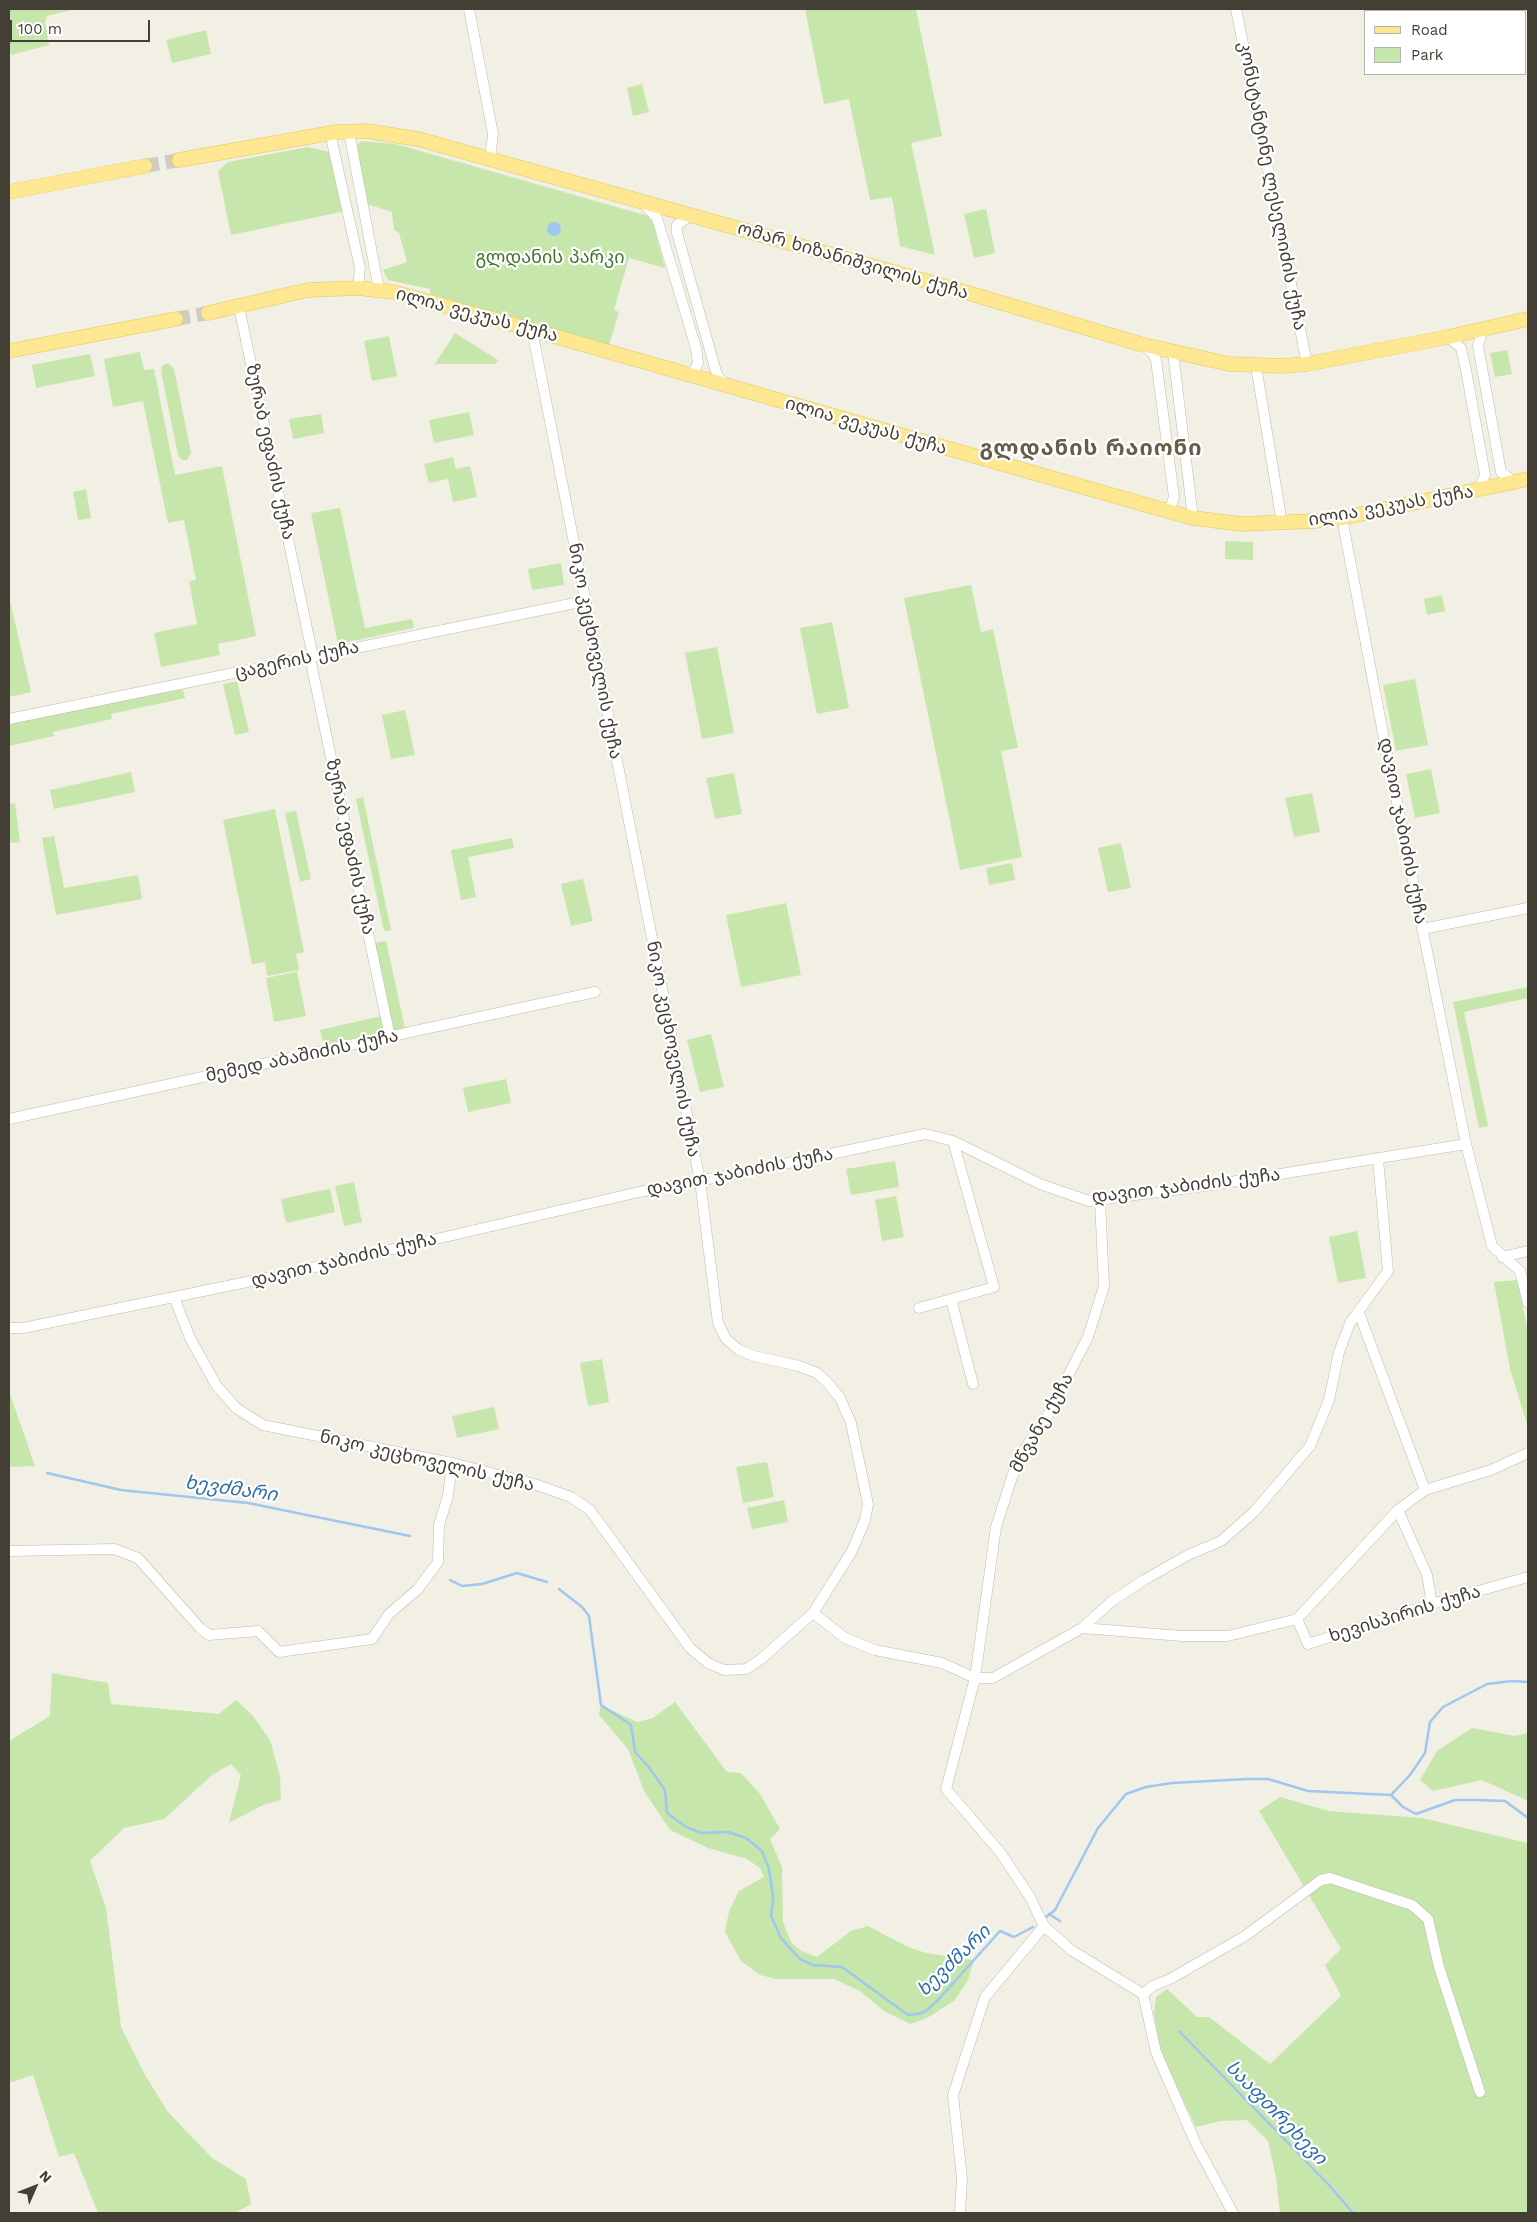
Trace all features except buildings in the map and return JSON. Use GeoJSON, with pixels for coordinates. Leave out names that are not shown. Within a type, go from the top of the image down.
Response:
{"type":"FeatureCollection","features":[{"type":"Feature","properties":{"kind":"main road","name":"ომარ ხიზანიშვილის ქუჩა"},"geometry":{"type":"LineString","coordinates":[[179,160],[330,133],[385,133],[418,139],[965,292],[1140,344],[1229,364],[1256,366],[1307,364],[1448,337],[1528,319]]}},
{"type":"Feature","properties":{"kind":"main road"},"geometry":{"type":"LineString","coordinates":[[9,192],[145,166]]}},
{"type":"Feature","properties":{"kind":"main road","name":"ილია ვეკუას ქუჩა"},"geometry":{"type":"LineString","coordinates":[[208,313],[308,290],[358,288],[414,297],[1193,518],[1241,524],[1342,518],[1528,479]]}},
{"type":"Feature","properties":{"kind":"main road"},"geometry":{"type":"LineString","coordinates":[[9,351],[176,319]]}},
{"type":"Feature","properties":{"kind":"street"},"geometry":{"type":"LineString","coordinates":[[469,9],[493,134],[490,158]]}},
{"type":"Feature","properties":{"kind":"street","name":"კონსტანტინე ლესელიძის ქუჩა"},"geometry":{"type":"LineString","coordinates":[[1236,9],[1307,364]]}},
{"type":"Feature","properties":{"kind":"street"},"geometry":{"type":"LineString","coordinates":[[349,132],[353,162],[379,290]]}},
{"type":"Feature","properties":{"kind":"street"},"geometry":{"type":"LineString","coordinates":[[330,133],[360,268],[358,288]]}},
{"type":"Feature","properties":{"kind":"street"},"geometry":{"type":"LineString","coordinates":[[643,203],[657,218],[696,348],[698,363],[694,371],[687,374]]}},
{"type":"Feature","properties":{"kind":"street"},"geometry":{"type":"LineString","coordinates":[[690,216],[677,225],[677,233],[715,368],[718,377],[728,386]]}},
{"type":"Feature","properties":{"kind":"street","name":"ზურაბ ეფაძის ქუჩა"},"geometry":{"type":"LineString","coordinates":[[239,307],[390,1037]]}},
{"type":"Feature","properties":{"kind":"street"},"geometry":{"type":"LineString","coordinates":[[1483,329],[1478,346],[1501,472],[1514,482]]}},
{"type":"Feature","properties":{"kind":"street","name":"ნიკო კეცხოველის ქუჩა"},"geometry":{"type":"LineString","coordinates":[[174,1297],[190,1338],[216,1385],[236,1408],[263,1425],[452,1463],[534,1484],[571,1497],[590,1510],[690,1648],[708,1663],[724,1670],[746,1669],[760,1660],[813,1612],[852,1551],[865,1520],[868,1504],[851,1423],[840,1398],[827,1382],[816,1373],[799,1366],[754,1356],[739,1350],[726,1339],[718,1323],[700,1181],[532,330]]}},
{"type":"Feature","properties":{"kind":"street"},"geometry":{"type":"LineString","coordinates":[[1448,337],[1461,348],[1466,370],[1485,475],[1479,490]]}},
{"type":"Feature","properties":{"kind":"street"},"geometry":{"type":"LineString","coordinates":[[1140,344],[1152,352],[1156,360],[1174,497],[1171,506],[1164,510]]}},
{"type":"Feature","properties":{"kind":"street"},"geometry":{"type":"LineString","coordinates":[[1173,352],[1193,518]]}},
{"type":"Feature","properties":{"kind":"street"},"geometry":{"type":"LineString","coordinates":[[1256,366],[1282,523]]}},
{"type":"Feature","properties":{"kind":"street","name":"დავით ჯაბიძის ქუჩა"},"geometry":{"type":"LineString","coordinates":[[1342,518],[1380,718],[1466,1144],[1492,1246],[1502,1257],[1520,1271],[1528,1303]]}},
{"type":"Feature","properties":{"kind":"street","name":"ცაგერის ქუჩა"},"geometry":{"type":"LineString","coordinates":[[9,719],[585,601]]}},
{"type":"Feature","properties":{"kind":"street"},"geometry":{"type":"LineString","coordinates":[[1422,929],[1528,908]]}},
{"type":"Feature","properties":{"kind":"street","name":"მემედ აბაშიძის ქუჩა"},"geometry":{"type":"LineString","coordinates":[[9,1119],[595,992]]}},
{"type":"Feature","properties":{"kind":"street","name":"დავით ჯაბიძის ქუჩა"},"geometry":{"type":"LineString","coordinates":[[9,1328],[23,1328],[174,1297],[484,1229],[639,1192],[926,1134],[953,1141],[1040,1184],[1089,1201],[1378,1159],[1466,1144]]}},
{"type":"Feature","properties":{"kind":"street"},"geometry":{"type":"LineString","coordinates":[[919,1308],[994,1287],[953,1141]]}},
{"type":"Feature","properties":{"kind":"street"},"geometry":{"type":"LineString","coordinates":[[813,1612],[845,1638],[875,1650],[942,1663],[975,1678],[993,1678],[1082,1628],[1112,1601],[1144,1580],[1188,1555],[1221,1540],[1254,1512],[1310,1446],[1329,1400],[1342,1345],[1350,1323],[1388,1271],[1378,1159]]}},
{"type":"Feature","properties":{"kind":"street","name":"მწვანე ქუჩა"},"geometry":{"type":"LineString","coordinates":[[1044,1926],[1030,1897],[1000,1852],[946,1789],[975,1678],[996,1527],[1022,1453],[1049,1413],[1088,1337],[1104,1286],[1100,1200]]}},
{"type":"Feature","properties":{"kind":"street"},"geometry":{"type":"LineString","coordinates":[[1502,1257],[1528,1250]]}},
{"type":"Feature","properties":{"kind":"street"},"geometry":{"type":"LineString","coordinates":[[951,1299],[973,1384]]}},
{"type":"Feature","properties":{"kind":"street"},"geometry":{"type":"LineString","coordinates":[[1359,1313],[1426,1490]]}},
{"type":"Feature","properties":{"kind":"street"},"geometry":{"type":"LineString","coordinates":[[1082,1628],[1182,1636],[1228,1636],[1297,1619],[1398,1510],[1426,1490],[1491,1470],[1528,1453]]}},
{"type":"Feature","properties":{"kind":"street"},"geometry":{"type":"LineString","coordinates":[[9,1551],[114,1549],[138,1558],[200,1628],[209,1634],[258,1631],[279,1652],[372,1639],[389,1614],[418,1589],[438,1562],[439,1526],[448,1496],[452,1463]]}},
{"type":"Feature","properties":{"kind":"street"},"geometry":{"type":"LineString","coordinates":[[1398,1510],[1427,1575],[1432,1604]]}},
{"type":"Feature","properties":{"kind":"street","name":"ხევისპირის ქუჩა"},"geometry":{"type":"LineString","coordinates":[[1297,1619],[1308,1644],[1432,1604],[1528,1577]]}},
{"type":"Feature","properties":{"kind":"street"},"geometry":{"type":"LineString","coordinates":[[1143,1994],[1153,1986],[1170,1979],[1245,1936],[1321,1880],[1330,1878],[1412,1905],[1428,1919],[1439,1967],[1480,2092]]}},
{"type":"Feature","properties":{"kind":"street"},"geometry":{"type":"LineString","coordinates":[[960,2213],[962,2178],[953,2095],[985,1997],[1044,1926],[1071,1950],[1143,1994],[1156,2052],[1196,2144],[1233,2213]]}},
{"type":"Feature","properties":{"kind":"green space"},"geometry":{"type":"Polygon","coordinates":[[[9,9],[75,9],[47,16],[45,22],[49,45],[11,55],[9,45],[9,9]]]}},
{"type":"Feature","properties":{"kind":"green space"},"geometry":{"type":"Polygon","coordinates":[[[805,9],[916,9],[942,136],[911,143],[935,255],[900,246],[892,197],[870,200],[849,99],[824,104],[805,9]]]}},
{"type":"Feature","properties":{"kind":"green space"},"geometry":{"type":"Polygon","coordinates":[[[206,30],[211,54],[172,63],[166,40],[206,30]]]}},
{"type":"Feature","properties":{"kind":"green space"},"geometry":{"type":"Polygon","coordinates":[[[642,84],[649,112],[633,116],[627,88],[642,84]]]}},
{"type":"Feature","properties":{"kind":"green space","name":"გლდანის პარკი"},"geometry":{"type":"Polygon","coordinates":[[[361,141],[396,144],[648,216],[653,223],[665,268],[629,258],[614,310],[619,312],[609,345],[430,294],[430,289],[388,280],[383,270],[407,262],[399,233],[394,230],[392,212],[367,204],[355,147],[361,141]]]}},
{"type":"Feature","properties":{"kind":"green space"},"geometry":{"type":"Polygon","coordinates":[[[308,147],[330,152],[345,211],[231,235],[218,171],[228,162],[308,147]]]}},
{"type":"Feature","properties":{"kind":"green space"},"geometry":{"type":"Polygon","coordinates":[[[986,209],[995,253],[974,258],[964,214],[986,209]]]}},
{"type":"Feature","properties":{"kind":"green space"},"geometry":{"type":"Polygon","coordinates":[[[455,333],[498,360],[495,364],[435,364],[455,333]]]}},
{"type":"Feature","properties":{"kind":"green space"},"geometry":{"type":"Polygon","coordinates":[[[389,336],[397,376],[372,381],[364,341],[389,336]]]}},
{"type":"Feature","properties":{"kind":"green space"},"geometry":{"type":"Polygon","coordinates":[[[1507,350],[1512,374],[1495,377],[1490,353],[1507,350]]]}},
{"type":"Feature","properties":{"kind":"green space"},"geometry":{"type":"Polygon","coordinates":[[[140,352],[144,370],[154,369],[175,475],[222,466],[256,636],[218,644],[220,655],[161,667],[154,633],[197,624],[189,581],[196,580],[184,520],[168,523],[143,401],[113,407],[104,359],[140,352]]]}},
{"type":"Feature","properties":{"kind":"green space"},"geometry":{"type":"Polygon","coordinates":[[[90,354],[95,376],[36,388],[32,365],[90,354]]]}},
{"type":"Feature","properties":{"kind":"green space"},"geometry":{"type":"Polygon","coordinates":[[[168,363],[174,369],[191,453],[187,460],[182,460],[178,455],[161,371],[162,366],[168,363]]]}},
{"type":"Feature","properties":{"kind":"green space"},"geometry":{"type":"Polygon","coordinates":[[[469,412],[474,435],[434,443],[429,420],[469,412]]]}},
{"type":"Feature","properties":{"kind":"green space"},"geometry":{"type":"Polygon","coordinates":[[[321,414],[324,433],[293,439],[289,419],[321,414]]]}},
{"type":"Feature","properties":{"kind":"green space"},"geometry":{"type":"Polygon","coordinates":[[[453,457],[456,469],[470,466],[477,497],[453,502],[448,479],[429,483],[424,464],[453,457]]]}},
{"type":"Feature","properties":{"kind":"green space"},"geometry":{"type":"Polygon","coordinates":[[[86,489],[91,518],[78,520],[73,492],[86,489]]]}},
{"type":"Feature","properties":{"kind":"green space"},"geometry":{"type":"Polygon","coordinates":[[[340,508],[365,628],[412,619],[414,628],[338,644],[311,513],[340,508]]]}},
{"type":"Feature","properties":{"kind":"green space"},"geometry":{"type":"Polygon","coordinates":[[[1225,541],[1253,542],[1253,560],[1225,559],[1225,541]]]}},
{"type":"Feature","properties":{"kind":"green space"},"geometry":{"type":"Polygon","coordinates":[[[561,563],[564,585],[532,590],[528,569],[561,563]]]}},
{"type":"Feature","properties":{"kind":"green space"},"geometry":{"type":"Polygon","coordinates":[[[971,585],[981,632],[993,629],[1018,748],[1001,751],[1022,857],[960,870],[904,598],[971,585]]]}},
{"type":"Feature","properties":{"kind":"green space"},"geometry":{"type":"Polygon","coordinates":[[[1442,595],[1445,611],[1427,615],[1424,599],[1442,595]]]}},
{"type":"Feature","properties":{"kind":"green space"},"geometry":{"type":"Polygon","coordinates":[[[9,596],[31,692],[9,697],[9,596]]]}},
{"type":"Feature","properties":{"kind":"green space"},"geometry":{"type":"Polygon","coordinates":[[[832,622],[849,708],[817,714],[800,628],[832,622]]]}},
{"type":"Feature","properties":{"kind":"green space"},"geometry":{"type":"Polygon","coordinates":[[[717,647],[734,733],[702,739],[685,653],[717,647]]]}},
{"type":"Feature","properties":{"kind":"green space"},"geometry":{"type":"Polygon","coordinates":[[[1415,679],[1428,745],[1396,751],[1383,685],[1415,679]]]}},
{"type":"Feature","properties":{"kind":"green space"},"geometry":{"type":"Polygon","coordinates":[[[237,681],[249,732],[235,735],[223,684],[237,681]]]}},
{"type":"Feature","properties":{"kind":"green space"},"geometry":{"type":"Polygon","coordinates":[[[182,686],[185,698],[111,714],[112,719],[53,732],[54,736],[9,746],[9,724],[182,686]]]}},
{"type":"Feature","properties":{"kind":"green space"},"geometry":{"type":"Polygon","coordinates":[[[405,710],[415,755],[391,759],[382,715],[405,710]]]}},
{"type":"Feature","properties":{"kind":"green space"},"geometry":{"type":"Polygon","coordinates":[[[1431,769],[1440,813],[1415,818],[1406,774],[1431,769]]]}},
{"type":"Feature","properties":{"kind":"green space"},"geometry":{"type":"Polygon","coordinates":[[[131,772],[135,792],[54,809],[50,790],[131,772]]]}},
{"type":"Feature","properties":{"kind":"green space"},"geometry":{"type":"Polygon","coordinates":[[[734,773],[742,814],[715,819],[706,778],[734,773]]]}},
{"type":"Feature","properties":{"kind":"green space"},"geometry":{"type":"Polygon","coordinates":[[[1312,793],[1320,832],[1294,837],[1285,798],[1312,793]]]}},
{"type":"Feature","properties":{"kind":"green space"},"geometry":{"type":"Polygon","coordinates":[[[363,797],[391,930],[384,931],[356,799],[363,797]]]}},
{"type":"Feature","properties":{"kind":"green space"},"geometry":{"type":"Polygon","coordinates":[[[15,803],[20,842],[9,843],[9,804],[15,803]]]}},
{"type":"Feature","properties":{"kind":"green space"},"geometry":{"type":"Polygon","coordinates":[[[275,809],[304,952],[296,954],[299,970],[267,976],[265,962],[252,964],[223,820],[275,809]]]}},
{"type":"Feature","properties":{"kind":"green space"},"geometry":{"type":"Polygon","coordinates":[[[296,811],[311,879],[300,882],[285,813],[296,811]]]}},
{"type":"Feature","properties":{"kind":"green space"},"geometry":{"type":"Polygon","coordinates":[[[54,836],[64,888],[138,875],[142,899],[56,915],[42,838],[54,836]]]}},
{"type":"Feature","properties":{"kind":"green space"},"geometry":{"type":"Polygon","coordinates":[[[512,838],[514,848],[468,857],[476,897],[461,900],[451,850],[512,838]]]}},
{"type":"Feature","properties":{"kind":"green space"},"geometry":{"type":"Polygon","coordinates":[[[1121,843],[1131,888],[1108,892],[1098,848],[1121,843]]]}},
{"type":"Feature","properties":{"kind":"green space"},"geometry":{"type":"Polygon","coordinates":[[[1012,863],[1015,880],[989,885],[986,868],[1012,863]]]}},
{"type":"Feature","properties":{"kind":"green space"},"geometry":{"type":"Polygon","coordinates":[[[583,879],[593,921],[571,926],[561,884],[583,879]]]}},
{"type":"Feature","properties":{"kind":"green space"},"geometry":{"type":"Polygon","coordinates":[[[786,903],[801,975],[741,987],[726,915],[786,903]]]}},
{"type":"Feature","properties":{"kind":"green space"},"geometry":{"type":"Polygon","coordinates":[[[386,941],[405,1028],[324,1045],[320,1030],[390,1014],[374,943],[386,941]]]}},
{"type":"Feature","properties":{"kind":"green space"},"geometry":{"type":"Polygon","coordinates":[[[297,972],[306,1016],[274,1022],[266,978],[297,972]]]}},
{"type":"Feature","properties":{"kind":"green space"},"geometry":{"type":"Polygon","coordinates":[[[1528,987],[1528,998],[1464,1012],[1488,1126],[1479,1128],[1453,1002],[1528,987]]]}},
{"type":"Feature","properties":{"kind":"green space"},"geometry":{"type":"Polygon","coordinates":[[[711,1034],[724,1087],[700,1092],[687,1040],[711,1034]]]}},
{"type":"Feature","properties":{"kind":"green space"},"geometry":{"type":"Polygon","coordinates":[[[506,1079],[511,1103],[468,1112],[463,1088],[506,1079]]]}},
{"type":"Feature","properties":{"kind":"green space"},"geometry":{"type":"Polygon","coordinates":[[[895,1161],[899,1187],[851,1195],[846,1169],[895,1161]]]}},
{"type":"Feature","properties":{"kind":"green space"},"geometry":{"type":"Polygon","coordinates":[[[354,1182],[362,1222],[344,1226],[335,1186],[354,1182]]]}},
{"type":"Feature","properties":{"kind":"green space"},"geometry":{"type":"Polygon","coordinates":[[[330,1189],[335,1212],[286,1223],[281,1199],[330,1189]]]}},
{"type":"Feature","properties":{"kind":"green space"},"geometry":{"type":"Polygon","coordinates":[[[896,1196],[904,1237],[882,1241],[875,1200],[896,1196]]]}},
{"type":"Feature","properties":{"kind":"green space"},"geometry":{"type":"Polygon","coordinates":[[[1357,1231],[1366,1278],[1338,1283],[1329,1237],[1357,1231]]]}},
{"type":"Feature","properties":{"kind":"green space"},"geometry":{"type":"Polygon","coordinates":[[[1517,1280],[1528,1331],[1528,1427],[1510,1369],[1494,1282],[1517,1280]]]}},
{"type":"Feature","properties":{"kind":"green space"},"geometry":{"type":"Polygon","coordinates":[[[602,1359],[609,1402],[588,1406],[580,1363],[602,1359]]]}},
{"type":"Feature","properties":{"kind":"green space"},"geometry":{"type":"Polygon","coordinates":[[[9,1391],[35,1466],[9,1467],[9,1391]]]}},
{"type":"Feature","properties":{"kind":"green space"},"geometry":{"type":"Polygon","coordinates":[[[494,1407],[499,1429],[457,1438],[452,1416],[494,1407]]]}},
{"type":"Feature","properties":{"kind":"green space"},"geometry":{"type":"Polygon","coordinates":[[[767,1462],[774,1497],[743,1503],[736,1467],[767,1462]]]}},
{"type":"Feature","properties":{"kind":"green space"},"geometry":{"type":"Polygon","coordinates":[[[784,1500],[788,1522],[752,1529],[747,1508],[784,1500]]]}},
{"type":"Feature","properties":{"kind":"green space"},"geometry":{"type":"Polygon","coordinates":[[[52,1673],[108,1683],[111,1704],[219,1714],[236,1700],[253,1716],[270,1740],[280,1776],[281,1800],[263,1805],[229,1823],[241,1775],[231,1764],[212,1775],[164,1819],[124,1828],[90,1861],[106,1908],[121,2027],[145,2075],[168,2112],[212,2158],[246,2179],[251,2204],[235,2213],[98,2213],[74,2153],[59,2157],[33,2075],[9,2083],[9,1741],[50,1716],[52,1673]]]}},
{"type":"Feature","properties":{"kind":"green space"},"geometry":{"type":"Polygon","coordinates":[[[675,1702],[727,1772],[741,1773],[760,1794],[780,1829],[770,1839],[782,1867],[783,1922],[791,1942],[801,1951],[817,1957],[851,1931],[868,1926],[908,1947],[926,1953],[974,1960],[968,1980],[955,2000],[927,2018],[910,2024],[884,2011],[860,1991],[834,1979],[776,1979],[760,1975],[741,1961],[725,1932],[729,1911],[739,1891],[764,1877],[760,1868],[747,1859],[708,1848],[670,1830],[644,1791],[628,1749],[599,1715],[601,1705],[637,1722],[653,1718],[675,1702]]]}},
{"type":"Feature","properties":{"kind":"green space"},"geometry":{"type":"Polygon","coordinates":[[[1472,1728],[1515,1736],[1528,1733],[1528,1801],[1482,1780],[1433,1791],[1420,1780],[1437,1751],[1472,1728]]]}},
{"type":"Feature","properties":{"kind":"green space"},"geometry":{"type":"Polygon","coordinates":[[[1280,1797],[1329,1811],[1422,1818],[1528,1843],[1528,2213],[1280,2213],[1276,2177],[1268,2141],[1247,2120],[1221,2121],[1196,2127],[1160,2051],[1154,2013],[1156,1997],[1167,1989],[1197,2017],[1209,2017],[1270,2064],[1341,1996],[1325,1965],[1341,1949],[1259,1811],[1280,1797]]]}},
{"type":"Feature","properties":{"kind":"water"},"geometry":{"type":"Polygon","coordinates":[[[554,222],[559,224],[561,229],[559,234],[554,236],[549,234],[547,229],[549,224],[554,222]]]}},
{"type":"Feature","properties":{"kind":"waterway","name":"ხევძმარი"},"geometry":{"type":"LineString","coordinates":[[47,1473],[121,1490],[248,1503],[410,1536]]}},
{"type":"Feature","properties":{"kind":"waterway","name":"ხევძმარი"},"geometry":{"type":"LineString","coordinates":[[450,1580],[462,1586],[482,1584],[517,1573],[547,1582]]}},
{"type":"Feature","properties":{"kind":"waterway","name":"ხევძმარი"},"geometry":{"type":"LineString","coordinates":[[559,1589],[582,1607],[589,1616],[601,1705],[631,1725],[635,1752],[648,1766],[665,1790],[667,1813],[686,1827],[701,1833],[728,1832],[746,1838],[762,1851],[771,1881],[773,1899],[771,1916],[781,1938],[800,1959],[813,1965],[842,1967],[908,2015],[918,2014],[926,2011],[937,2001],[1000,1931],[1014,1937],[1033,1927]]}},
{"type":"Feature","properties":{"kind":"waterway","name":"ხევძმარი"},"geometry":{"type":"LineString","coordinates":[[1391,1795],[1410,1775],[1425,1753],[1430,1722],[1443,1707],[1487,1684],[1512,1681],[1528,1682]]}},
{"type":"Feature","properties":{"kind":"waterway","name":"ხევძმარი"},"geometry":{"type":"LineString","coordinates":[[1046,1917],[1055,1910],[1098,1828],[1126,1794],[1146,1787],[1172,1783],[1268,1779],[1308,1791],[1391,1795]]}},
{"type":"Feature","properties":{"kind":"waterway"},"geometry":{"type":"LineString","coordinates":[[1391,1795],[1403,1807],[1416,1814],[1455,1800],[1505,1801],[1528,1818]]}},
{"type":"Feature","properties":{"kind":"waterway","name":"სააფთრეხევი"},"geometry":{"type":"LineString","coordinates":[[1049,1914],[1060,1921]]}},
{"type":"Feature","properties":{"kind":"waterway","name":"სააფთრეხევი"},"geometry":{"type":"LineString","coordinates":[[1179,2031],[1329,2185],[1353,2213]]}},
{"type":"Feature","properties":{"kind":"tunnel"},"geometry":{"type":"LineString","coordinates":[[145,166],[179,160]]}},
{"type":"Feature","properties":{"kind":"tunnel"},"geometry":{"type":"LineString","coordinates":[[176,319],[208,313]]}},
{"type":"Feature","properties":{"kind":"district","name":"გლდანის რაიონი"},"geometry":{"type":"Point","coordinates":[1091,449]}}]}
